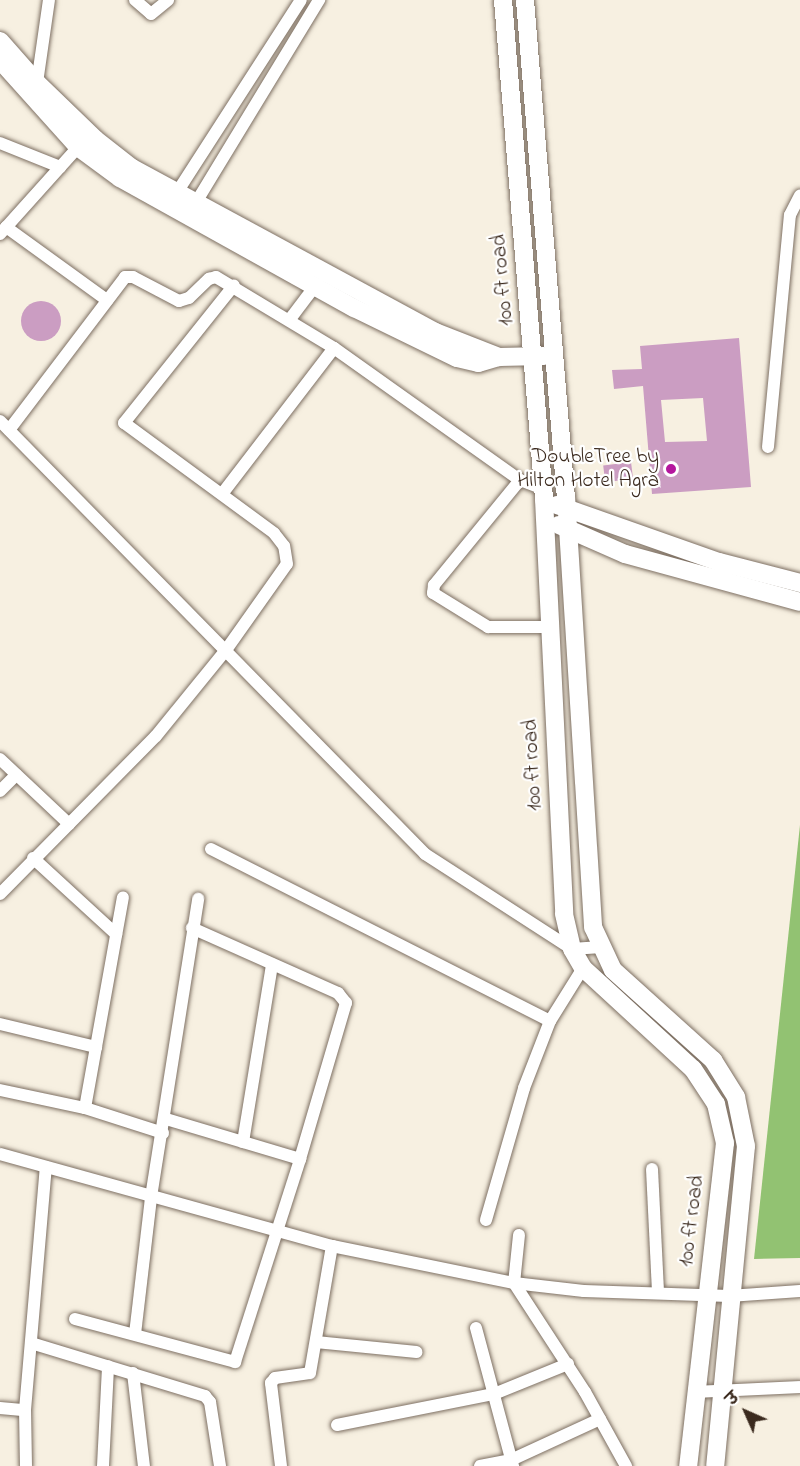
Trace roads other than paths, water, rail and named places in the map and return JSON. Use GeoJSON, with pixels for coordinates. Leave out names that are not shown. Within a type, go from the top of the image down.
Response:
{"type":"FeatureCollection","features":[{"type":"Feature","properties":{"kind":"main road","name":"100 ft road"},"geometry":{"type":"LineString","coordinates":[[503,0],[544,494],[548,627],[564,914],[572,949],[583,968],[693,1069],[716,1104],[725,1143],[688,1466]]}},
{"type":"Feature","properties":{"kind":"main road","name":"100 ft road"},"geometry":{"type":"LineString","coordinates":[[525,0],[566,509],[591,902],[601,947],[613,970],[713,1060],[736,1097],[746,1146],[729,1296],[723,1393],[714,1466]]}},
{"type":"Feature","properties":{"kind":"main road"},"geometry":{"type":"LineString","coordinates":[[0,41],[37,83],[114,154],[173,199],[315,286],[457,358],[478,363],[499,357],[553,356]]}},
{"type":"Feature","properties":{"kind":"main road"},"geometry":{"type":"LineString","coordinates":[[0,60],[78,147],[120,178],[173,199]]}},
{"type":"Feature","properties":{"kind":"main road"},"geometry":{"type":"LineString","coordinates":[[192,210],[435,332],[499,357]]}},
{"type":"Feature","properties":{"kind":"main road"},"geometry":{"type":"LineString","coordinates":[[544,494],[566,509],[719,562],[800,583]]}},
{"type":"Feature","properties":{"kind":"main road"},"geometry":{"type":"LineString","coordinates":[[544,518],[625,554],[800,602]]}},
{"type":"Feature","properties":{"kind":"street"},"geometry":{"type":"LineString","coordinates":[[37,83],[49,0]]}},
{"type":"Feature","properties":{"kind":"street"},"geometry":{"type":"LineString","coordinates":[[135,0],[151,14]]}},
{"type":"Feature","properties":{"kind":"street"},"geometry":{"type":"LineString","coordinates":[[151,14],[154,0]]}},
{"type":"Feature","properties":{"kind":"street"},"geometry":{"type":"LineString","coordinates":[[151,14],[168,0]]}},
{"type":"Feature","properties":{"kind":"street"},"geometry":{"type":"LineString","coordinates":[[173,199],[301,0]]}},
{"type":"Feature","properties":{"kind":"street"},"geometry":{"type":"LineString","coordinates":[[192,210],[319,0]]}},
{"type":"Feature","properties":{"kind":"street"},"geometry":{"type":"LineString","coordinates":[[0,143],[60,167]]}},
{"type":"Feature","properties":{"kind":"street"},"geometry":{"type":"LineString","coordinates":[[78,147],[3,231],[107,300]]}},
{"type":"Feature","properties":{"kind":"street"},"geometry":{"type":"LineString","coordinates":[[768,447],[790,215],[800,195]]}},
{"type":"Feature","properties":{"kind":"street"},"geometry":{"type":"LineString","coordinates":[[544,494],[520,480],[290,319],[234,285],[211,277],[189,298],[178,301],[130,276],[107,300],[5,425],[425,854],[572,949],[601,947]]}},
{"type":"Feature","properties":{"kind":"street"},"geometry":{"type":"LineString","coordinates":[[0,894],[33,858],[156,736],[226,650],[280,577],[287,554],[274,533],[124,423],[234,285]]}},
{"type":"Feature","properties":{"kind":"street"},"geometry":{"type":"LineString","coordinates":[[290,319],[315,286]]}},
{"type":"Feature","properties":{"kind":"street"},"geometry":{"type":"LineString","coordinates":[[222,494],[334,348]]}},
{"type":"Feature","properties":{"kind":"street"},"geometry":{"type":"LineString","coordinates":[[520,480],[434,585],[433,593],[488,627],[548,627]]}},
{"type":"Feature","properties":{"kind":"street"},"geometry":{"type":"LineString","coordinates":[[0,759],[69,824]]}},
{"type":"Feature","properties":{"kind":"street"},"geometry":{"type":"LineString","coordinates":[[0,791],[16,775]]}},
{"type":"Feature","properties":{"kind":"street"},"geometry":{"type":"LineString","coordinates":[[211,849],[550,1021]]}},
{"type":"Feature","properties":{"kind":"street"},"geometry":{"type":"LineString","coordinates":[[33,858],[116,934]]}},
{"type":"Feature","properties":{"kind":"street"},"geometry":{"type":"LineString","coordinates":[[86,1108],[123,897]]}},
{"type":"Feature","properties":{"kind":"street"},"geometry":{"type":"LineString","coordinates":[[135,1334],[151,1197],[166,1119],[198,898]]}},
{"type":"Feature","properties":{"kind":"street"},"geometry":{"type":"LineString","coordinates":[[75,1319],[235,1362],[300,1159],[346,1003],[338,993],[192,928]]}},
{"type":"Feature","properties":{"kind":"street"},"geometry":{"type":"LineString","coordinates":[[243,1142],[273,964]]}},
{"type":"Feature","properties":{"kind":"street"},"geometry":{"type":"LineString","coordinates":[[486,1220],[524,1088],[550,1021],[583,968]]}},
{"type":"Feature","properties":{"kind":"street"},"geometry":{"type":"LineString","coordinates":[[0,1024],[96,1047]]}},
{"type":"Feature","properties":{"kind":"street"},"geometry":{"type":"LineString","coordinates":[[0,1090],[86,1108],[163,1133]]}},
{"type":"Feature","properties":{"kind":"street"},"geometry":{"type":"LineString","coordinates":[[166,1119],[300,1159]]}},
{"type":"Feature","properties":{"kind":"street"},"geometry":{"type":"LineString","coordinates":[[0,1154],[332,1246],[514,1283],[584,1291],[729,1296],[800,1291]]}},
{"type":"Feature","properties":{"kind":"street"},"geometry":{"type":"LineString","coordinates":[[26,1466],[25,1410],[46,1167]]}},
{"type":"Feature","properties":{"kind":"street"},"geometry":{"type":"LineString","coordinates":[[652,1169],[658,1292]]}},
{"type":"Feature","properties":{"kind":"street"},"geometry":{"type":"LineString","coordinates":[[519,1235],[514,1283],[568,1364],[625,1466]]}},
{"type":"Feature","properties":{"kind":"street"},"geometry":{"type":"LineString","coordinates":[[281,1466],[271,1383],[275,1378],[308,1375],[316,1342],[332,1246]]}},
{"type":"Feature","properties":{"kind":"street"},"geometry":{"type":"LineString","coordinates":[[476,1328],[512,1463]]}},
{"type":"Feature","properties":{"kind":"street"},"geometry":{"type":"LineString","coordinates":[[316,1342],[417,1352]]}},
{"type":"Feature","properties":{"kind":"street"},"geometry":{"type":"LineString","coordinates":[[31,1343],[205,1395],[210,1402],[220,1466]]}},
{"type":"Feature","properties":{"kind":"street"},"geometry":{"type":"LineString","coordinates":[[336,1425],[494,1394],[568,1364]]}},
{"type":"Feature","properties":{"kind":"street"},"geometry":{"type":"LineString","coordinates":[[103,1466],[108,1366]]}},
{"type":"Feature","properties":{"kind":"street"},"geometry":{"type":"LineString","coordinates":[[133,1373],[144,1466]]}},
{"type":"Feature","properties":{"kind":"street"},"geometry":{"type":"LineString","coordinates":[[695,1392],[723,1393],[800,1387]]}},
{"type":"Feature","properties":{"kind":"street"},"geometry":{"type":"LineString","coordinates":[[0,1408],[25,1410]]}},
{"type":"Feature","properties":{"kind":"street"},"geometry":{"type":"LineString","coordinates":[[480,1466],[512,1463],[600,1419]]}},
{"type":"Feature","properties":{"kind":"place","name":"DoubleTree by Hilton Hotel Agra"},"geometry":{"type":"Point","coordinates":[671,469]}}]}
